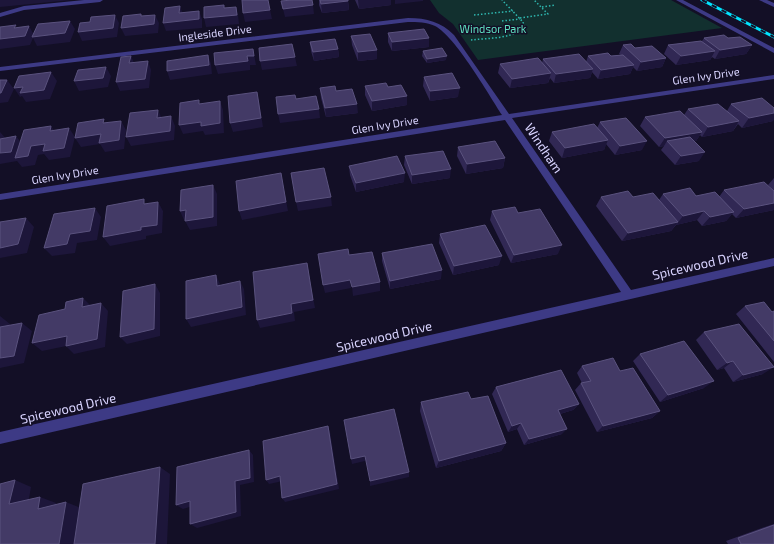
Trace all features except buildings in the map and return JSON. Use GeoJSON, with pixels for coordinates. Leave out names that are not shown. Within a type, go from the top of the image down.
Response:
{"type":"FeatureCollection","features":[{"type":"Feature","properties":{"kind":"street"},"geometry":{"type":"LineString","coordinates":[[0,15],[24,8],[100,0]]}},
{"type":"Feature","properties":{"kind":"street"},"geometry":{"type":"LineString","coordinates":[[679,0],[774,51]]}},
{"type":"Feature","properties":{"kind":"street"},"geometry":{"type":"LineString","coordinates":[[762,0],[774,5]]}},
{"type":"Feature","properties":{"kind":"street","name":"Ingleside Drive"},"geometry":{"type":"LineString","coordinates":[[0,69],[408,20],[422,19],[432,21]]}},
{"type":"Feature","properties":{"kind":"street","name":"Windham"},"geometry":{"type":"LineString","coordinates":[[432,21],[446,29],[456,42],[629,295]]}},
{"type":"Feature","properties":{"kind":"street","name":"Glen Ivy Drive"},"geometry":{"type":"LineString","coordinates":[[0,197],[507,117],[774,77]]}},
{"type":"Feature","properties":{"kind":"street","name":"Spicewood Drive"},"geometry":{"type":"LineString","coordinates":[[0,438],[774,262]]}},
{"type":"Feature","properties":{"kind":"path"},"geometry":{"type":"LineString","coordinates":[[456,42],[518,33],[524,28],[523,22],[502,0]]}},
{"type":"Feature","properties":{"kind":"path"},"geometry":{"type":"LineString","coordinates":[[502,21],[548,14],[534,0]]}},
{"type":"Feature","properties":{"kind":"path"},"geometry":{"type":"LineString","coordinates":[[541,7],[555,5]]}},
{"type":"Feature","properties":{"kind":"path"},"geometry":{"type":"LineString","coordinates":[[474,16],[513,11]]}},
{"type":"Feature","properties":{"kind":"green space","name":"Windsor Park"},"geometry":{"type":"Polygon","coordinates":[[[430,0],[671,0],[722,28],[478,60],[453,24],[439,13],[430,0]]]}},
{"type":"Feature","properties":{"kind":"railway"},"geometry":{"type":"LineString","coordinates":[[702,0],[774,37]]}}]}
